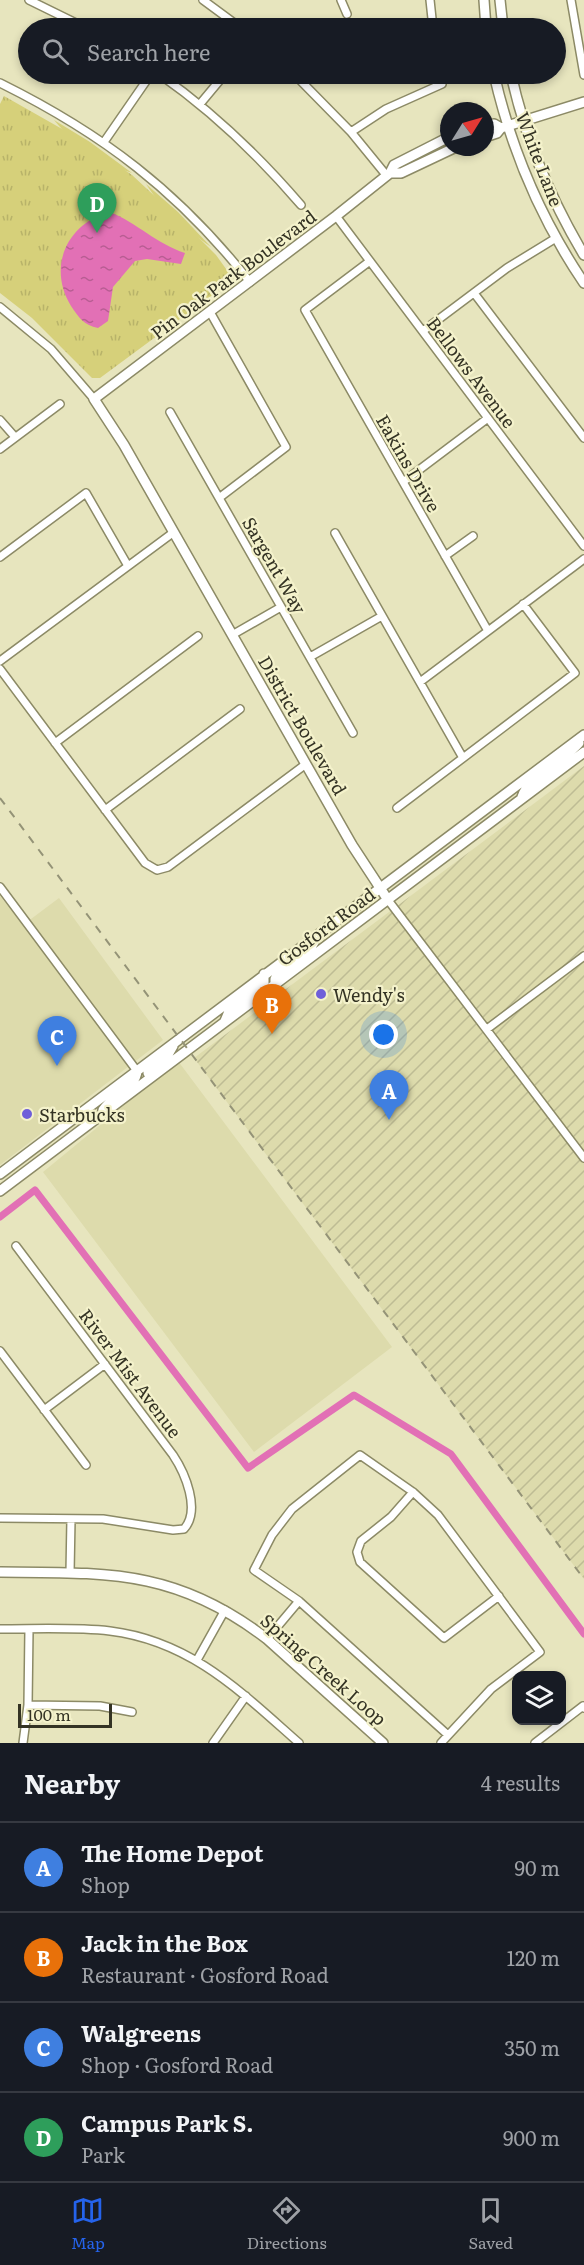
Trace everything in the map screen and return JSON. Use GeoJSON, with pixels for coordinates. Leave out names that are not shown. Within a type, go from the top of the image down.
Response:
{"type":"FeatureCollection","features":[{"type":"Feature","properties":{"kind":"main road"},"geometry":{"type":"LineString","coordinates":[[484,0],[485,18]]}},
{"type":"Feature","properties":{"kind":"main road"},"geometry":{"type":"LineString","coordinates":[[500,0],[502,18]]}},
{"type":"Feature","properties":{"kind":"main road","name":"White Lane"},"geometry":{"type":"LineString","coordinates":[[496,84],[504,127],[556,238],[584,283]]}},
{"type":"Feature","properties":{"kind":"main road","name":"White Lane"},"geometry":{"type":"LineString","coordinates":[[514,84],[523,122],[551,195],[584,255]]}},
{"type":"Feature","properties":{"kind":"main road"},"geometry":{"type":"LineString","coordinates":[[494,134],[504,127],[584,102]]}},
{"type":"Feature","properties":{"kind":"main road"},"geometry":{"type":"LineString","coordinates":[[494,124],[504,127]]}},
{"type":"Feature","properties":{"kind":"main road","name":"Pin Oak Park Boulevard"},"geometry":{"type":"LineString","coordinates":[[94,399],[389,175],[394,165],[440,141]]}},
{"type":"Feature","properties":{"kind":"main road","name":"Pin Oak Park Boulevard"},"geometry":{"type":"LineString","coordinates":[[389,175],[401,173],[440,155]]}},
{"type":"Feature","properties":{"kind":"main road","name":"District Boulevard"},"geometry":{"type":"LineString","coordinates":[[94,399],[121,439],[352,844],[388,900]]}},
{"type":"Feature","properties":{"kind":"main road"},"geometry":{"type":"LineString","coordinates":[[521,799],[524,790],[571,753],[584,736]]}},
{"type":"Feature","properties":{"kind":"main road","name":"Gosford Road"},"geometry":{"type":"LineString","coordinates":[[0,1174],[584,736]]}},
{"type":"Feature","properties":{"kind":"main road","name":"Gosford Road"},"geometry":{"type":"LineString","coordinates":[[0,1191],[584,752]]}},
{"type":"Feature","properties":{"kind":"main road"},"geometry":{"type":"LineString","coordinates":[[275,985],[275,979],[279,973],[310,949],[320,933]]}},
{"type":"Feature","properties":{"kind":"main road"},"geometry":{"type":"LineString","coordinates":[[225,1023],[230,1009],[264,983],[264,974]]}},
{"type":"Feature","properties":{"kind":"main road"},"geometry":{"type":"LineString","coordinates":[[143,1084],[147,1074],[166,1058],[175,1041]]}},
{"type":"Feature","properties":{"kind":"main road"},"geometry":{"type":"LineString","coordinates":[[98,1117],[109,1101],[132,1084],[137,1071]]}},
{"type":"Feature","properties":{"kind":"main road","name":"Spring Creek Loop"},"geometry":{"type":"LineString","coordinates":[[0,1572],[105,1574],[145,1580],[188,1593],[225,1610],[267,1639],[383,1743]]}},
{"type":"Feature","properties":{"kind":"street"},"geometry":{"type":"LineString","coordinates":[[29,0],[66,18]]}},
{"type":"Feature","properties":{"kind":"street"},"geometry":{"type":"LineString","coordinates":[[203,0],[227,18]]}},
{"type":"Feature","properties":{"kind":"street"},"geometry":{"type":"LineString","coordinates":[[341,0],[347,14]]}},
{"type":"Feature","properties":{"kind":"street"},"geometry":{"type":"LineString","coordinates":[[430,0],[432,18]]}},
{"type":"Feature","properties":{"kind":"street"},"geometry":{"type":"LineString","coordinates":[[571,0],[584,75]]}},
{"type":"Feature","properties":{"kind":"street"},"geometry":{"type":"LineString","coordinates":[[0,83],[46,107],[104,142],[148,175],[188,212],[250,282]]}},
{"type":"Feature","properties":{"kind":"street"},"geometry":{"type":"LineString","coordinates":[[104,142],[144,84]]}},
{"type":"Feature","properties":{"kind":"street"},"geometry":{"type":"LineString","coordinates":[[173,84],[200,104],[255,155],[301,205]]}},
{"type":"Feature","properties":{"kind":"street"},"geometry":{"type":"LineString","coordinates":[[200,104],[217,84]]}},
{"type":"Feature","properties":{"kind":"street"},"geometry":{"type":"LineString","coordinates":[[304,84],[389,175]]}},
{"type":"Feature","properties":{"kind":"street"},"geometry":{"type":"LineString","coordinates":[[351,132],[386,109],[442,84]]}},
{"type":"Feature","properties":{"kind":"street","name":"Bellows Avenue"},"geometry":{"type":"LineString","coordinates":[[336,216],[584,546]]}},
{"type":"Feature","properties":{"kind":"street"},"geometry":{"type":"LineString","coordinates":[[423,331],[517,261],[556,238]]}},
{"type":"Feature","properties":{"kind":"street","name":"Eakins Drive"},"geometry":{"type":"LineString","coordinates":[[370,261],[305,310],[488,631]]}},
{"type":"Feature","properties":{"kind":"street"},"geometry":{"type":"LineString","coordinates":[[474,293],[584,438]]}},
{"type":"Feature","properties":{"kind":"street","name":"District Boulevard"},"geometry":{"type":"LineString","coordinates":[[0,307],[51,350],[94,399]]}},
{"type":"Feature","properties":{"kind":"street"},"geometry":{"type":"LineString","coordinates":[[210,312],[286,447],[219,498]]}},
{"type":"Feature","properties":{"kind":"street"},"geometry":{"type":"LineString","coordinates":[[0,449],[60,404]]}},
{"type":"Feature","properties":{"kind":"street","name":"Sargent Way"},"geometry":{"type":"LineString","coordinates":[[170,412],[353,733]]}},
{"type":"Feature","properties":{"kind":"street"},"geometry":{"type":"LineString","coordinates":[[403,482],[488,418]]}},
{"type":"Feature","properties":{"kind":"street"},"geometry":{"type":"LineString","coordinates":[[0,420],[15,437]]}},
{"type":"Feature","properties":{"kind":"street"},"geometry":{"type":"LineString","coordinates":[[0,557],[86,493],[128,566]]}},
{"type":"Feature","properties":{"kind":"street"},"geometry":{"type":"LineString","coordinates":[[0,661],[174,532]]}},
{"type":"Feature","properties":{"kind":"street"},"geometry":{"type":"LineString","coordinates":[[335,533],[463,758]]}},
{"type":"Feature","properties":{"kind":"street"},"geometry":{"type":"LineString","coordinates":[[445,556],[473,536]]}},
{"type":"Feature","properties":{"kind":"street"},"geometry":{"type":"LineString","coordinates":[[420,682],[584,559]]}},
{"type":"Feature","properties":{"kind":"street"},"geometry":{"type":"LineString","coordinates":[[397,808],[575,673],[523,604]]}},
{"type":"Feature","properties":{"kind":"street"},"geometry":{"type":"LineString","coordinates":[[232,634],[281,607]]}},
{"type":"Feature","properties":{"kind":"street"},"geometry":{"type":"LineString","coordinates":[[310,657],[382,615]]}},
{"type":"Feature","properties":{"kind":"street"},"geometry":{"type":"LineString","coordinates":[[55,743],[198,636]]}},
{"type":"Feature","properties":{"kind":"street"},"geometry":{"type":"LineString","coordinates":[[0,669],[145,863],[157,870],[168,867],[306,764]]}},
{"type":"Feature","properties":{"kind":"street"},"geometry":{"type":"LineString","coordinates":[[105,810],[240,709]]}},
{"type":"Feature","properties":{"kind":"street"},"geometry":{"type":"LineString","coordinates":[[0,886],[137,1071]]}},
{"type":"Feature","properties":{"kind":"street","name":"District Boulevard"},"geometry":{"type":"LineString","coordinates":[[388,900],[584,1158]]}},
{"type":"Feature","properties":{"kind":"street"},"geometry":{"type":"LineString","coordinates":[[487,1029],[584,956]]}},
{"type":"Feature","properties":{"kind":"street","name":"River Mist Avenue"},"geometry":{"type":"LineString","coordinates":[[16,1246],[180,1465],[189,1487],[189,1523],[184,1529],[172,1530],[115,1520],[71,1519]]}},
{"type":"Feature","properties":{"kind":"street"},"geometry":{"type":"LineString","coordinates":[[0,1351],[86,1465]]}},
{"type":"Feature","properties":{"kind":"street"},"geometry":{"type":"LineString","coordinates":[[45,1410],[105,1364]]}},
{"type":"Feature","properties":{"kind":"street"},"geometry":{"type":"LineString","coordinates":[[441,1743],[491,1689],[540,1652],[438,1515],[413,1492],[360,1455],[292,1509],[272,1534],[254,1570],[299,1601],[448,1734]]}},
{"type":"Feature","properties":{"kind":"street"},"geometry":{"type":"LineString","coordinates":[[413,1492],[391,1517],[361,1541],[357,1552],[360,1562],[444,1638],[499,1596]]}},
{"type":"Feature","properties":{"kind":"street"},"geometry":{"type":"LineString","coordinates":[[0,1518],[71,1519],[70,1573]]}},
{"type":"Feature","properties":{"kind":"street"},"geometry":{"type":"LineString","coordinates":[[267,1639],[299,1601]]}},
{"type":"Feature","properties":{"kind":"street"},"geometry":{"type":"LineString","coordinates":[[197,1660],[225,1610]]}},
{"type":"Feature","properties":{"kind":"street"},"geometry":{"type":"LineString","coordinates":[[0,1629],[89,1630],[129,1634],[168,1646],[197,1660],[227,1680],[299,1743]]}},
{"type":"Feature","properties":{"kind":"street"},"geometry":{"type":"LineString","coordinates":[[23,1743],[28,1705],[29,1629]]}},
{"type":"Feature","properties":{"kind":"street"},"geometry":{"type":"LineString","coordinates":[[213,1743],[246,1696]]}},
{"type":"Feature","properties":{"kind":"street"},"geometry":{"type":"LineString","coordinates":[[28,1705],[100,1706],[132,1712]]}},
{"type":"Feature","properties":{"kind":"street"},"geometry":{"type":"LineString","coordinates":[[535,1743],[583,1707]]}},
{"type":"Feature","properties":{"kind":"shaded area"},"geometry":{"type":"Polygon","coordinates":[[[584,766],[584,1579],[194,1058],[584,766]]]}},
{"type":"Feature","properties":{"kind":"shaded area"},"geometry":{"type":"Polygon","coordinates":[[[0,896],[23,925],[59,898],[163,1040],[0,1165],[0,896]]]}},
{"type":"Feature","properties":{"kind":"shaded area"},"geometry":{"type":"Polygon","coordinates":[[[178,1061],[392,1347],[254,1452],[43,1172],[178,1061]]]}},
{"type":"Feature","properties":{"kind":"green space"},"geometry":{"type":"Polygon","coordinates":[[[4,96],[78,138],[132,175],[216,255],[229,273],[228,282],[211,296],[100,378],[92,378],[32,318],[0,293],[0,104],[4,96]]]}},
{"type":"Feature","properties":{"kind":"green space"},"geometry":{"type":"Polygon","coordinates":[[[54,120],[90,142],[132,173],[108,164],[88,152],[54,120]]]}},
{"type":"Feature","properties":{"kind":"green space"},"geometry":{"type":"Polygon","coordinates":[[[146,184],[178,212],[211,247],[175,219],[146,184]]]}},
{"type":"Feature","properties":{"kind":"water"},"geometry":{"type":"Polygon","coordinates":[[[110,212],[185,253],[181,264],[147,259],[135,261],[113,287],[108,321],[98,328],[82,320],[71,306],[64,291],[61,262],[72,236],[82,226],[110,212]]]}},
{"type":"Feature","properties":{"kind":"waterway"},"geometry":{"type":"LineString","coordinates":[[0,1217],[35,1190],[248,1468],[354,1395],[451,1454],[584,1634]]}},
{"type":"Feature","properties":{"kind":"railway"},"geometry":{"type":"LineString","coordinates":[[0,798],[584,1579]]}},
{"type":"Feature","properties":{"kind":"place","name":"Campus Park S."},"geometry":{"type":"Point","coordinates":[97,233]}},
{"type":"Feature","properties":{"kind":"place","name":"Wendy's"},"geometry":{"type":"Point","coordinates":[321,994]}},
{"type":"Feature","properties":{"kind":"place","name":"Jack in the Box"},"geometry":{"type":"Point","coordinates":[272,1034]}},
{"type":"Feature","properties":{"kind":"place","name":"Walgreens"},"geometry":{"type":"Point","coordinates":[57,1066]}},
{"type":"Feature","properties":{"kind":"place","name":"Starbucks"},"geometry":{"type":"Point","coordinates":[27,1114]}},
{"type":"Feature","properties":{"kind":"place","name":"The Home Depot"},"geometry":{"type":"Point","coordinates":[389,1120]}}]}
